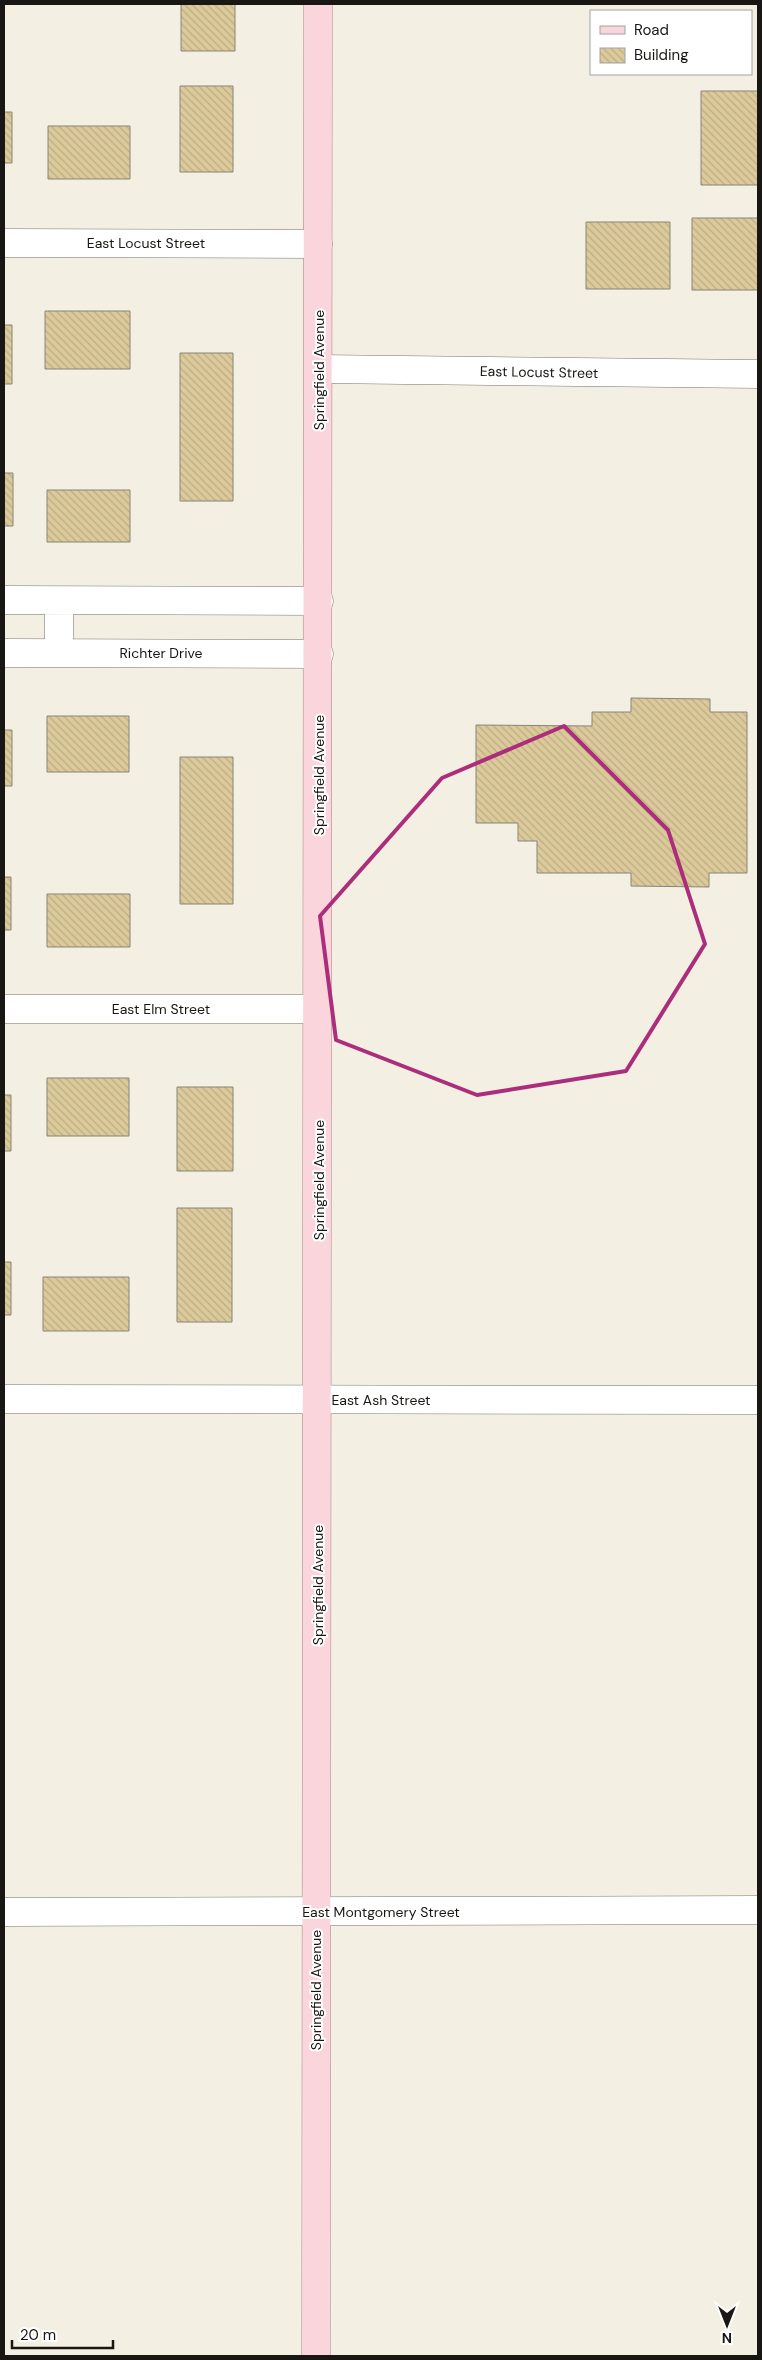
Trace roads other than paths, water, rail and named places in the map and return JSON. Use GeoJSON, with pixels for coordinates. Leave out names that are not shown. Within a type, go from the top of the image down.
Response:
{"type":"FeatureCollection","features":[{"type":"Feature","properties":{"kind":"main road","name":"Springfield Avenue"},"geometry":{"type":"LineString","coordinates":[[316,2356],[319,1009],[318,4]]}},
{"type":"Feature","properties":{"kind":"street","name":"East Locust Street"},"geometry":{"type":"LineString","coordinates":[[4,243],[318,244]]}},
{"type":"Feature","properties":{"kind":"street","name":"East Locust Street"},"geometry":{"type":"LineString","coordinates":[[319,370],[758,374]]}},
{"type":"Feature","properties":{"kind":"street"},"geometry":{"type":"LineString","coordinates":[[4,600],[319,600]]}},
{"type":"Feature","properties":{"kind":"street"},"geometry":{"type":"LineString","coordinates":[[59,600],[59,653]]}},
{"type":"Feature","properties":{"kind":"street","name":"Richter Drive"},"geometry":{"type":"LineString","coordinates":[[4,653],[319,654]]}},
{"type":"Feature","properties":{"kind":"street","name":"East Elm Street"},"geometry":{"type":"LineString","coordinates":[[4,1009],[319,1009]]}},
{"type":"Feature","properties":{"kind":"street","name":"East Ash Street"},"geometry":{"type":"LineString","coordinates":[[4,1399],[758,1400]]}},
{"type":"Feature","properties":{"kind":"street","name":"East Montgomery Street"},"geometry":{"type":"LineString","coordinates":[[4,1912],[758,1910]]}}]}
